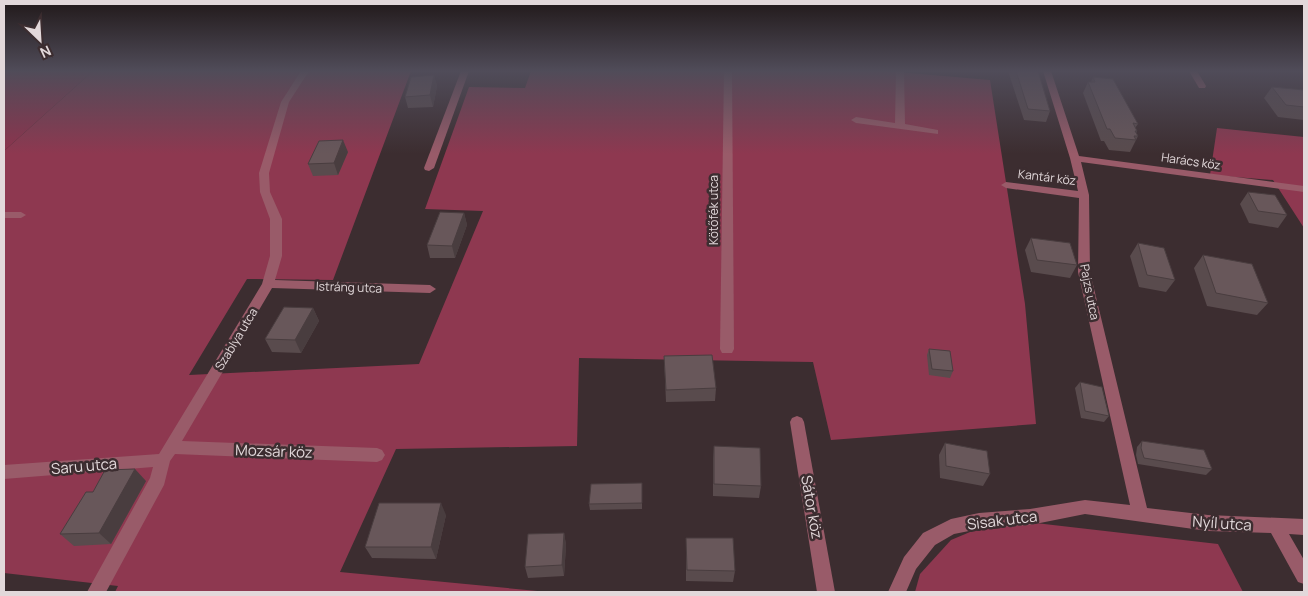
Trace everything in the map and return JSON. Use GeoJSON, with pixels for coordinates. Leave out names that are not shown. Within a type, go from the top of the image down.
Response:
{"type":"FeatureCollection","features":[{"type":"Feature","properties":{"kind":"street","name":"Szablya utca"},"geometry":{"type":"LineString","coordinates":[[96,592],[158,480],[167,453],[268,284],[276,256],[276,219],[265,192],[264,173],[287,99]]}},
{"type":"Feature","properties":{"kind":"street"},"geometry":{"type":"LineString","coordinates":[[429,168],[455,99]]}},
{"type":"Feature","properties":{"kind":"street","name":"Kötőfék utca"},"geometry":{"type":"LineString","coordinates":[[728,99],[728,349]]}},
{"type":"Feature","properties":{"kind":"street"},"geometry":{"type":"LineString","coordinates":[[900,99],[900,126]]}},
{"type":"Feature","properties":{"kind":"street","name":"Pajzs utca"},"geometry":{"type":"LineString","coordinates":[[1056,99],[1075,158],[1084,195],[1084,272],[1140,514]]}},
{"type":"Feature","properties":{"kind":"street"},"geometry":{"type":"LineString","coordinates":[[856,120],[935,132]]}},
{"type":"Feature","properties":{"kind":"street","name":"Harács köz"},"geometry":{"type":"LineString","coordinates":[[1075,158],[1304,189]]}},
{"type":"Feature","properties":{"kind":"street","name":"Kantár köz"},"geometry":{"type":"LineString","coordinates":[[1006,185],[1084,195]]}},
{"type":"Feature","properties":{"kind":"street"},"geometry":{"type":"LineString","coordinates":[[4,215],[21,215]]}},
{"type":"Feature","properties":{"kind":"street","name":"Istráng utca"},"geometry":{"type":"LineString","coordinates":[[268,284],[430,290]]}},
{"type":"Feature","properties":{"kind":"street","name":"Sátor köz"},"geometry":{"type":"LineString","coordinates":[[797,422],[826,592]]}},
{"type":"Feature","properties":{"kind":"street","name":"Mozsár köz"},"geometry":{"type":"LineString","coordinates":[[167,453],[377,455]]}},
{"type":"Feature","properties":{"kind":"street","name":"Saru utca"},"geometry":{"type":"LineString","coordinates":[[4,472],[167,453]]}},
{"type":"Feature","properties":{"kind":"street","name":"Sisak utca"},"geometry":{"type":"LineString","coordinates":[[897,592],[910,563],[929,539],[952,527],[978,521],[1030,517],[1085,507],[1140,514]]}},
{"type":"Feature","properties":{"kind":"street","name":"Nyíl utca"},"geometry":{"type":"LineString","coordinates":[[1140,514],[1208,523],[1304,527]]}},
{"type":"Feature","properties":{"kind":"street"},"geometry":{"type":"LineString","coordinates":[[1276,527],[1304,576]]}},
{"type":"Feature","properties":{"kind":"shaded area"},"geometry":{"type":"Polygon","coordinates":[[[4,99],[62,99],[4,151],[4,99]]]}},
{"type":"Feature","properties":{"kind":"shaded area"},"geometry":{"type":"Polygon","coordinates":[[[62,99],[401,99],[333,280],[247,279],[189,375],[419,364],[483,211],[425,209],[465,99],[993,99],[1025,304],[1036,424],[831,440],[813,362],[579,358],[577,446],[396,449],[340,572],[548,592],[115,592],[118,586],[4,573],[4,151],[62,99]]]}},
{"type":"Feature","properties":{"kind":"shaded area"},"geometry":{"type":"Polygon","coordinates":[[[1217,128],[1304,137],[1304,228],[1273,180],[1210,175],[1217,128]]]}},
{"type":"Feature","properties":{"kind":"shaded area"},"geometry":{"type":"Polygon","coordinates":[[[1001,519],[1218,544],[1243,592],[915,592],[920,574],[951,540],[1001,519]]]}},
{"type":"Feature","properties":{"kind":"building"},"geometry":{"type":"Polygon","coordinates":[[[1025,99],[1046,99],[1050,111],[1028,109],[1025,99]]]}},
{"type":"Feature","properties":{"kind":"building"},"geometry":{"type":"Polygon","coordinates":[[[1095,99],[1124,99],[1138,124],[1133,123],[1138,136],[1134,136],[1136,140],[1115,138],[1110,129],[1107,129],[1095,99]]]}},
{"type":"Feature","properties":{"kind":"building"},"geometry":{"type":"Polygon","coordinates":[[[1281,99],[1304,99],[1304,107],[1286,105],[1281,99]]]}},
{"type":"Feature","properties":{"kind":"building"},"geometry":{"type":"Polygon","coordinates":[[[343,140],[334,163],[308,164],[319,141],[343,140]]]}},
{"type":"Feature","properties":{"kind":"building"},"geometry":{"type":"Polygon","coordinates":[[[1248,192],[1275,195],[1287,215],[1258,211],[1248,192]]]}},
{"type":"Feature","properties":{"kind":"building"},"geometry":{"type":"Polygon","coordinates":[[[440,212],[464,213],[452,246],[427,245],[440,212]]]}},
{"type":"Feature","properties":{"kind":"building"},"geometry":{"type":"Polygon","coordinates":[[[1031,238],[1070,243],[1077,265],[1037,260],[1031,238]]]}},
{"type":"Feature","properties":{"kind":"building"},"geometry":{"type":"Polygon","coordinates":[[[1138,243],[1164,248],[1175,280],[1147,275],[1138,243]]]}},
{"type":"Feature","properties":{"kind":"building"},"geometry":{"type":"Polygon","coordinates":[[[1203,255],[1252,264],[1268,303],[1216,293],[1203,255]]]}},
{"type":"Feature","properties":{"kind":"building"},"geometry":{"type":"Polygon","coordinates":[[[284,307],[313,308],[295,340],[265,339],[284,307]]]}},
{"type":"Feature","properties":{"kind":"building"},"geometry":{"type":"Polygon","coordinates":[[[929,349],[950,351],[953,371],[932,369],[929,349]]]}},
{"type":"Feature","properties":{"kind":"building"},"geometry":{"type":"Polygon","coordinates":[[[712,355],[716,388],[666,390],[664,356],[712,355]]]}},
{"type":"Feature","properties":{"kind":"building"},"geometry":{"type":"Polygon","coordinates":[[[1080,382],[1102,387],[1109,416],[1085,411],[1080,382]]]}},
{"type":"Feature","properties":{"kind":"building"},"geometry":{"type":"Polygon","coordinates":[[[1142,441],[1204,450],[1212,469],[1144,458],[1141,448],[1142,441]]]}},
{"type":"Feature","properties":{"kind":"building"},"geometry":{"type":"Polygon","coordinates":[[[945,443],[987,451],[990,474],[946,466],[945,443]]]}},
{"type":"Feature","properties":{"kind":"building"},"geometry":{"type":"Polygon","coordinates":[[[714,446],[760,448],[761,486],[714,484],[714,446]]]}},
{"type":"Feature","properties":{"kind":"building"},"geometry":{"type":"Polygon","coordinates":[[[135,469],[99,533],[60,534],[86,492],[93,492],[105,470],[135,469]]]}},
{"type":"Feature","properties":{"kind":"building"},"geometry":{"type":"Polygon","coordinates":[[[642,483],[642,503],[589,504],[591,484],[642,483]]]}},
{"type":"Feature","properties":{"kind":"building"},"geometry":{"type":"Polygon","coordinates":[[[379,503],[441,503],[431,547],[365,547],[379,503]]]}},
{"type":"Feature","properties":{"kind":"building"},"geometry":{"type":"Polygon","coordinates":[[[564,533],[562,565],[525,567],[528,534],[564,533]]]}},
{"type":"Feature","properties":{"kind":"building"},"geometry":{"type":"Polygon","coordinates":[[[686,538],[733,538],[735,571],[687,570],[686,538]]]}}]}
